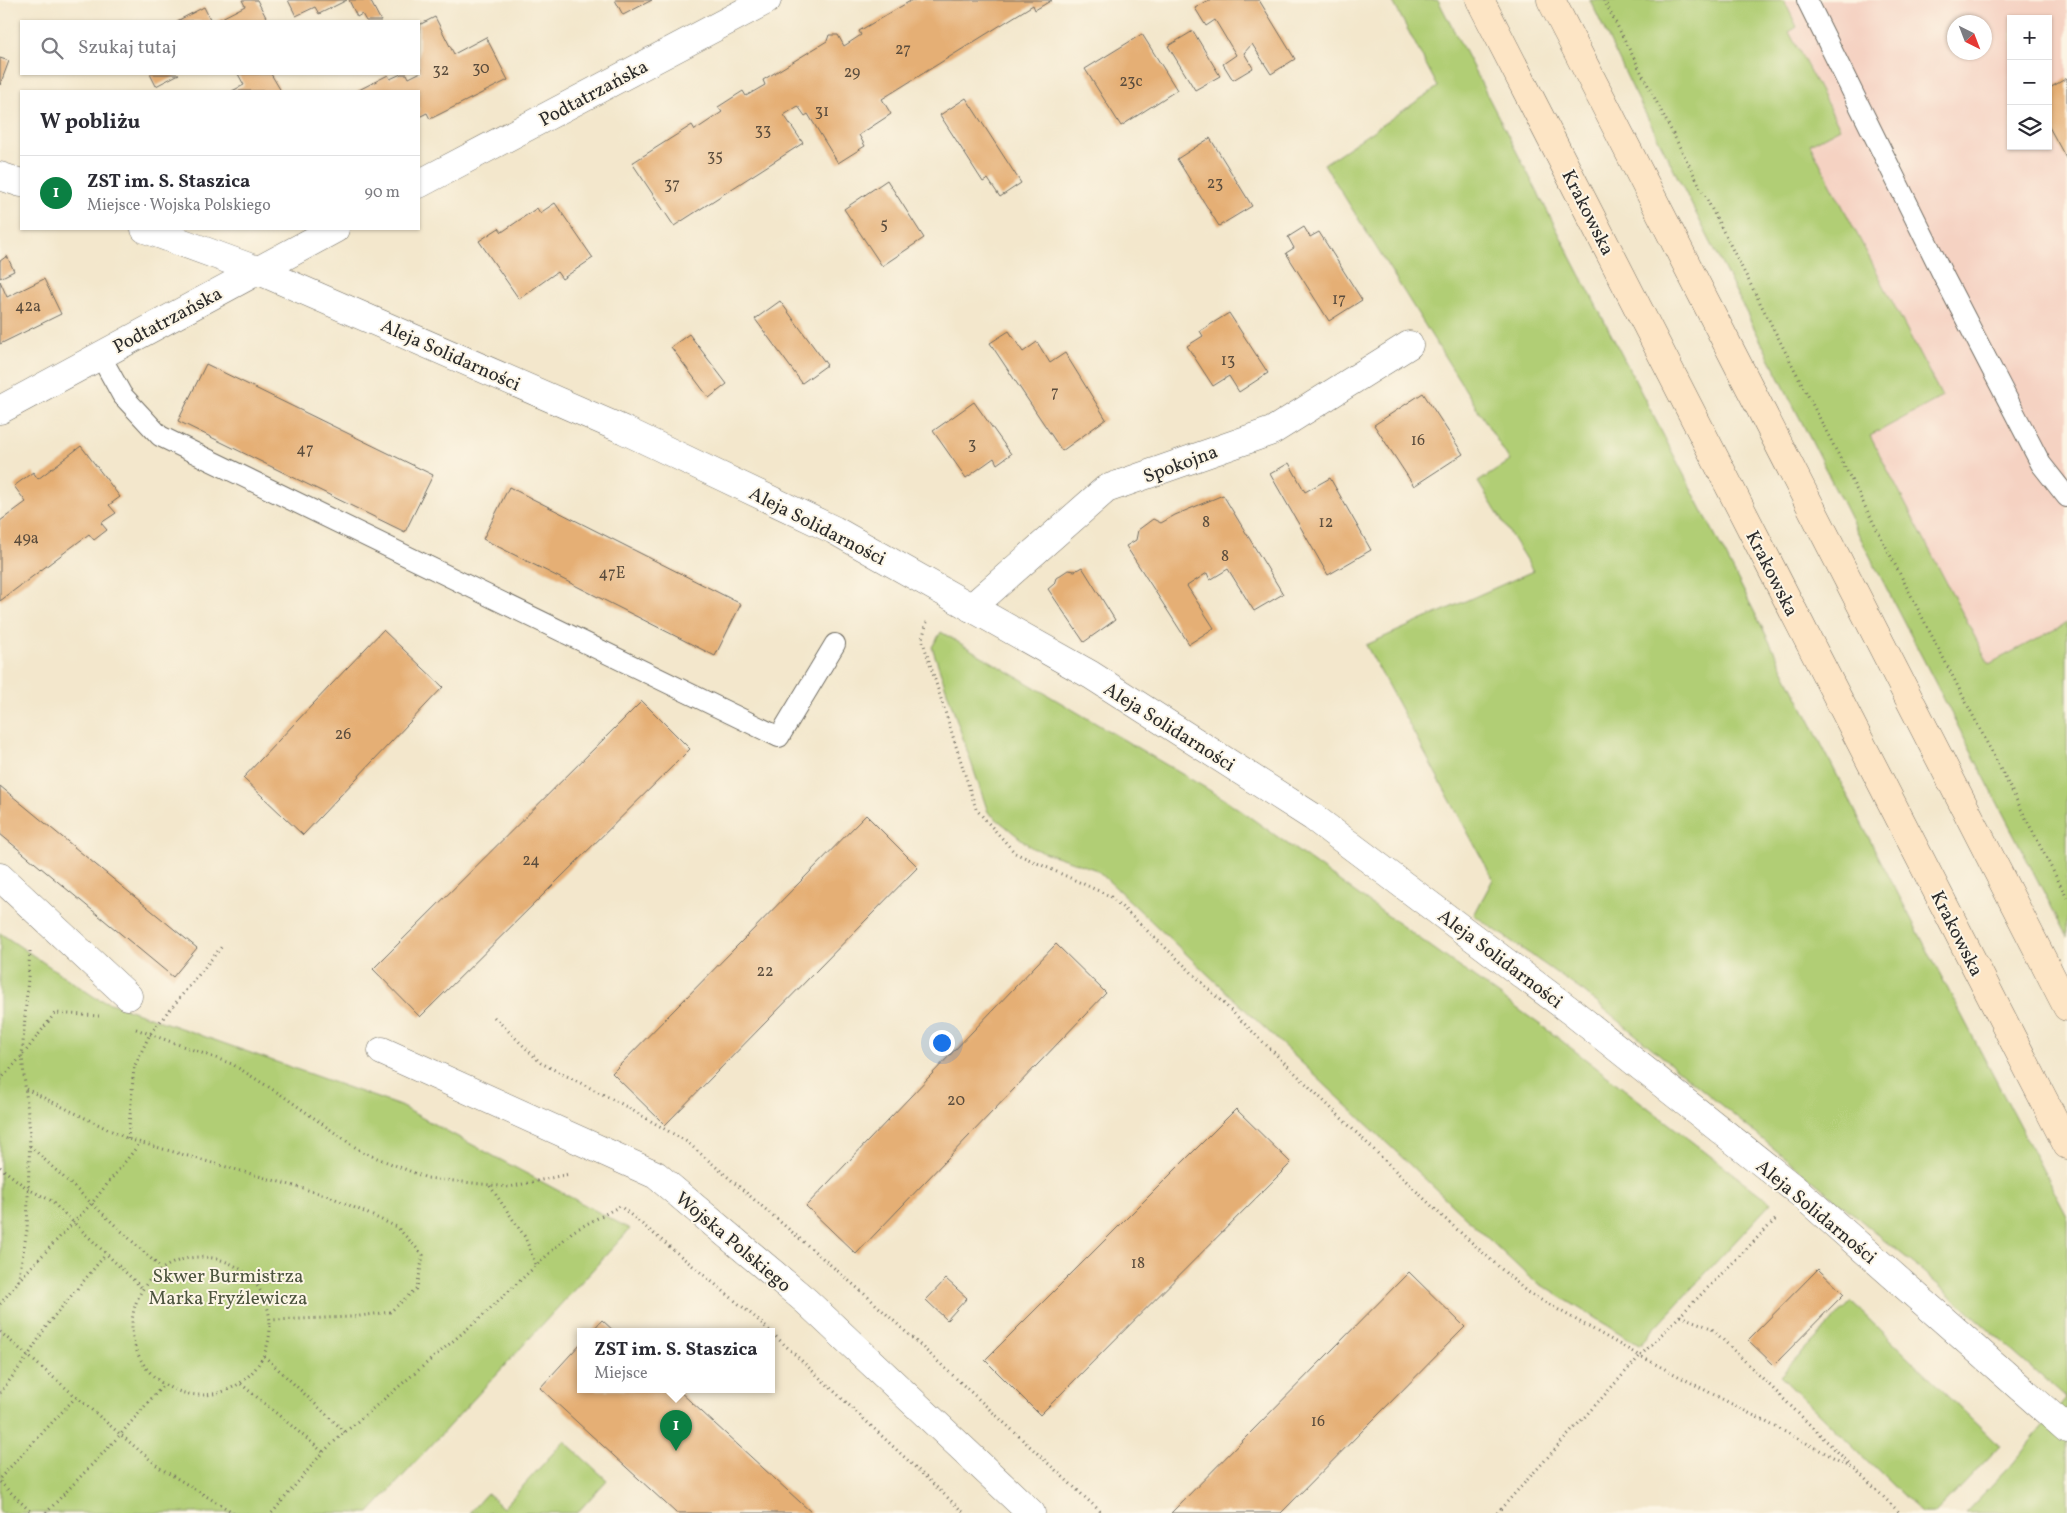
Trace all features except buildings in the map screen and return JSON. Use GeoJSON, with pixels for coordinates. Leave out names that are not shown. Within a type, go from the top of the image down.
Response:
{"type":"FeatureCollection","features":[{"type":"Feature","properties":{"kind":"main road","name":"Krakowska"},"geometry":{"type":"LineString","coordinates":[[1480,0],[2067,1145]]}},
{"type":"Feature","properties":{"kind":"main road"},"geometry":{"type":"LineString","coordinates":[[1551,0],[2067,1007]]}},
{"type":"Feature","properties":{"kind":"street","name":"Podtatrzańska"},"geometry":{"type":"LineString","coordinates":[[420,183],[767,0]]}},
{"type":"Feature","properties":{"kind":"street"},"geometry":{"type":"LineString","coordinates":[[0,176],[20,183]]}},
{"type":"Feature","properties":{"kind":"street","name":"Aleja Solidarności"},"geometry":{"type":"LineString","coordinates":[[148,230],[257,270],[624,430],[834,530],[1090,675],[1313,817],[1572,1012],[1801,1194],[2067,1429]]}},
{"type":"Feature","properties":{"kind":"street","name":"Podtatrzańska"},"geometry":{"type":"LineString","coordinates":[[0,410],[333,230]]}},
{"type":"Feature","properties":{"kind":"street","name":"Spokojna"},"geometry":{"type":"LineString","coordinates":[[971,608],[1106,489],[1272,431],[1409,345]]}},
{"type":"Feature","properties":{"kind":"street"},"geometry":{"type":"LineString","coordinates":[[0,877],[128,996]]}},
{"type":"Feature","properties":{"kind":"street","name":"Wojska Polskiego"},"geometry":{"type":"LineString","coordinates":[[382,1051],[656,1175],[806,1301],[1031,1513]]}},
{"type":"Feature","properties":{"kind":"lane"},"geometry":{"type":"LineString","coordinates":[[1807,0],[1944,277],[2040,464],[2067,497]]}},
{"type":"Feature","properties":{"kind":"lane"},"geometry":{"type":"LineString","coordinates":[[100,355],[122,395],[160,436],[779,737],[835,644]]}},
{"type":"Feature","properties":{"kind":"path"},"geometry":{"type":"LineString","coordinates":[[1604,0],[2067,898]]}},
{"type":"Feature","properties":{"kind":"path"},"geometry":{"type":"LineString","coordinates":[[939,590],[922,639],[976,809],[1015,852],[1110,896],[1184,965],[1442,1216],[1527,1292],[1640,1356],[1854,1468]]}},
{"type":"Feature","properties":{"kind":"path"},"geometry":{"type":"LineString","coordinates":[[18,1282],[27,1230],[29,1146],[22,1056],[29,974],[31,905]]}},
{"type":"Feature","properties":{"kind":"path"},"geometry":{"type":"LineString","coordinates":[[128,1139],[134,1067],[150,1034],[223,945]]}},
{"type":"Feature","properties":{"kind":"path"},"geometry":{"type":"LineString","coordinates":[[0,1080],[22,1056],[55,1012],[100,1016]]}},
{"type":"Feature","properties":{"kind":"path"},"geometry":{"type":"LineString","coordinates":[[133,1028],[232,1064],[283,1096],[362,1152],[427,1178],[510,1187],[572,1174]]}},
{"type":"Feature","properties":{"kind":"path"},"geometry":{"type":"LineString","coordinates":[[26,1089],[128,1139],[329,1196],[397,1227],[423,1255],[417,1288],[390,1312],[352,1317],[271,1320]]}},
{"type":"Feature","properties":{"kind":"path"},"geometry":{"type":"LineString","coordinates":[[0,1304],[18,1282],[92,1203],[140,1143]]}},
{"type":"Feature","properties":{"kind":"path"},"geometry":{"type":"LineString","coordinates":[[29,1146],[161,1268]]}},
{"type":"Feature","properties":{"kind":"path"},"geometry":{"type":"LineString","coordinates":[[0,1167],[28,1189],[50,1200],[143,1289]]}},
{"type":"Feature","properties":{"kind":"path"},"geometry":{"type":"LineString","coordinates":[[489,1185],[525,1238],[536,1266]]}},
{"type":"Feature","properties":{"kind":"path"},"geometry":{"type":"LineString","coordinates":[[1497,1513],[1640,1356],[1801,1194]]}},
{"type":"Feature","properties":{"kind":"path"},"geometry":{"type":"LineString","coordinates":[[272,1513],[323,1452],[345,1432],[478,1319],[572,1232],[620,1206],[767,1328]]}},
{"type":"Feature","properties":{"kind":"path"},"geometry":{"type":"LineString","coordinates":[[0,1393],[28,1356],[47,1325],[106,1254]]}},
{"type":"Feature","properties":{"kind":"path"},"geometry":{"type":"LineString","coordinates":[[196,1256],[232,1263],[259,1286],[271,1320],[264,1356],[240,1384],[206,1396],[170,1390],[143,1366],[131,1331],[138,1296],[161,1268],[196,1256]]}},
{"type":"Feature","properties":{"kind":"path"},"geometry":{"type":"LineString","coordinates":[[1680,1316],[1711,1328],[1900,1513]]}},
{"type":"Feature","properties":{"kind":"path"},"geometry":{"type":"LineString","coordinates":[[0,1332],[160,1468],[234,1513]]}},
{"type":"Feature","properties":{"kind":"path"},"geometry":{"type":"LineString","coordinates":[[775,1336],[964,1513]]}},
{"type":"Feature","properties":{"kind":"path"},"geometry":{"type":"LineString","coordinates":[[264,1356],[345,1432]]}},
{"type":"Feature","properties":{"kind":"path"},"geometry":{"type":"LineString","coordinates":[[46,1513],[164,1384]]}},
{"type":"Feature","properties":{"kind":"path"},"geometry":{"type":"LineString","coordinates":[[240,1384],[323,1452]]}},
{"type":"Feature","properties":{"kind":"path"},"geometry":{"type":"LineString","coordinates":[[32,1513],[0,1480],[76,1397]]}},
{"type":"Feature","properties":{"kind":"shaded area"},"geometry":{"type":"Polygon","coordinates":[[[1784,0],[2067,0],[2067,623],[1989,664],[1870,436],[1942,397],[1810,144],[1840,128],[1789,32],[1797,27],[1784,0]]]}},
{"type":"Feature","properties":{"kind":"green space"},"geometry":{"type":"Polygon","coordinates":[[[1392,0],[1438,0],[1726,556],[1875,850],[2067,1216],[2067,1513],[1965,1513],[2009,1467],[2066,1398],[1920,1269],[1585,993],[1474,915],[1493,879],[1366,645],[1533,571],[1478,482],[1510,461],[1324,164],[1438,87],[1392,0]]]}},
{"type":"Feature","properties":{"kind":"green space"},"geometry":{"type":"Polygon","coordinates":[[[1590,0],[1784,0],[1797,27],[1789,32],[1840,128],[1810,144],[1942,397],[1870,436],[1989,664],[2067,623],[2067,937],[1860,537],[1633,89],[1590,0]]]}},
{"type":"Feature","properties":{"kind":"green space"},"geometry":{"type":"Polygon","coordinates":[[[941,632],[1226,800],[1553,1034],[1771,1203],[1639,1345],[1530,1278],[1097,870],[1032,848],[988,812],[932,647],[941,632]]]}},
{"type":"Feature","properties":{"kind":"green space","name":"Skwer Burmistrza Marka Fryźlewicza"},"geometry":{"type":"Polygon","coordinates":[[[0,933],[96,998],[400,1106],[630,1229],[369,1513],[0,1513],[0,933]]]}},
{"type":"Feature","properties":{"kind":"green space"},"geometry":{"type":"Polygon","coordinates":[[[1851,1302],[2000,1446],[1935,1513],[1921,1513],[1780,1376],[1851,1302]]]}},
{"type":"Feature","properties":{"kind":"green space"},"geometry":{"type":"Polygon","coordinates":[[[564,1441],[607,1480],[577,1513],[469,1513],[487,1493],[503,1508],[564,1441]]]}},
{"type":"Feature","properties":{"kind":"place","name":"ZST im. S. Staszica"},"geometry":{"type":"Point","coordinates":[676,1451]}}]}
